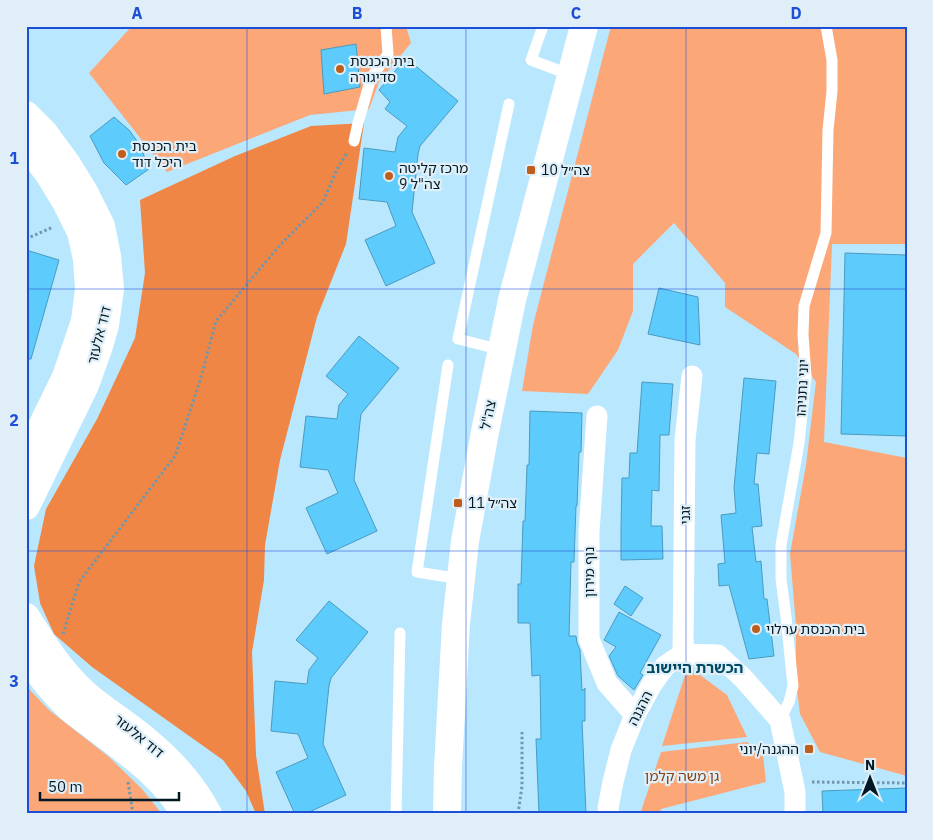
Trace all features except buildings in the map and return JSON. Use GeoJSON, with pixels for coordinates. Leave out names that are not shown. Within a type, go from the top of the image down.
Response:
{"type":"FeatureCollection","features":[{"type":"Feature","properties":{"kind":"street","name":"צה\"ל"},"geometry":{"type":"LineString","coordinates":[[447,814],[456,634],[465,541],[484,432],[512,300],[584,26]]}},
{"type":"Feature","properties":{"kind":"street","name":"דוד אלעזר"},"geometry":{"type":"LineString","coordinates":[[26,115],[44,133],[66,163],[84,192],[101,226],[107,256],[110,289],[105,325],[85,385],[26,506]]}},
{"type":"Feature","properties":{"kind":"street","name":"דוד אלעזר"},"geometry":{"type":"LineString","coordinates":[[26,144],[49,174],[81,232],[87,259],[90,289],[80,340],[66,378],[26,459]]}},
{"type":"Feature","properties":{"kind":"street","name":"זגני"},"geometry":{"type":"LineString","coordinates":[[683,654],[685,440],[692,376]]}},
{"type":"Feature","properties":{"kind":"street","name":"נוף מירון"},"geometry":{"type":"LineString","coordinates":[[597,416],[589,532],[589,639],[607,683],[635,715]]}},
{"type":"Feature","properties":{"kind":"street","name":"דוד אלעזר"},"geometry":{"type":"LineString","coordinates":[[26,618],[54,661],[85,694],[150,743],[180,772],[198,796],[208,814]]}},
{"type":"Feature","properties":{"kind":"street"},"geometry":{"type":"LineString","coordinates":[[683,654],[718,655],[780,720],[794,792],[795,814]]}},
{"type":"Feature","properties":{"kind":"street","name":"ההגנה"},"geometry":{"type":"LineString","coordinates":[[609,814],[608,808],[621,750],[635,715],[652,684],[665,666],[683,654]]}},
{"type":"Feature","properties":{"kind":"street","name":"דוד אלעזר"},"geometry":{"type":"LineString","coordinates":[[26,655],[38,673],[71,709],[136,759],[164,785],[185,814]]}},
{"type":"Feature","properties":{"kind":"lane"},"geometry":{"type":"LineString","coordinates":[[354,141],[372,78],[388,54],[386,26]]}},
{"type":"Feature","properties":{"kind":"lane"},"geometry":{"type":"LineString","coordinates":[[543,26],[531,60],[572,75]]}},
{"type":"Feature","properties":{"kind":"lane","name":"יוני נתניהו"},"geometry":{"type":"LineString","coordinates":[[780,720],[789,702],[793,686],[780,579],[780,545],[799,442],[806,376],[803,335],[804,306],[826,233],[828,130],[832,91],[832,60],[826,26]]}},
{"type":"Feature","properties":{"kind":"lane"},"geometry":{"type":"LineString","coordinates":[[502,350],[458,339],[509,104]]}},
{"type":"Feature","properties":{"kind":"lane"},"geometry":{"type":"LineString","coordinates":[[448,365],[417,572],[461,579]]}},
{"type":"Feature","properties":{"kind":"lane"},"geometry":{"type":"LineString","coordinates":[[396,814],[400,633]]}},
{"type":"Feature","properties":{"kind":"path"},"geometry":{"type":"LineString","coordinates":[[54,661],[79,582],[175,456],[200,380],[216,321],[280,245],[323,202],[337,169],[354,141]]}},
{"type":"Feature","properties":{"kind":"path"},"geometry":{"type":"LineString","coordinates":[[26,239],[74,218]]}},
{"type":"Feature","properties":{"kind":"path"},"geometry":{"type":"LineString","coordinates":[[518,814],[522,786],[522,732]]}},
{"type":"Feature","properties":{"kind":"path"},"geometry":{"type":"LineString","coordinates":[[792,781],[907,783]]}},
{"type":"Feature","properties":{"kind":"green space"},"geometry":{"type":"Polygon","coordinates":[[[132,26],[406,26],[411,43],[379,82],[369,109],[310,115],[167,172],[89,73],[132,26]]]}},
{"type":"Feature","properties":{"kind":"green space"},"geometry":{"type":"Polygon","coordinates":[[[611,26],[907,26],[907,244],[832,244],[824,442],[907,458],[907,776],[820,752],[800,714],[796,683],[796,626],[790,554],[806,465],[816,382],[796,354],[725,307],[725,283],[674,223],[633,264],[633,311],[618,350],[588,394],[522,391],[533,325],[611,26]]]}},
{"type":"Feature","properties":{"kind":"green space"},"geometry":{"type":"Polygon","coordinates":[[[688,666],[727,695],[747,737],[662,746],[688,666]]]}},
{"type":"Feature","properties":{"kind":"green space"},"geometry":{"type":"Polygon","coordinates":[[[26,686],[49,710],[109,757],[142,789],[162,814],[26,814],[26,686]]]}},
{"type":"Feature","properties":{"kind":"green space","name":"גן משה קלמן"},"geometry":{"type":"Polygon","coordinates":[[[747,742],[763,755],[766,782],[661,809],[659,814],[640,814],[661,752],[747,742]]]}},
{"type":"Feature","properties":{"kind":"shaded area"},"geometry":{"type":"Polygon","coordinates":[[[364,123],[346,244],[317,317],[280,460],[265,545],[264,580],[252,652],[256,755],[265,814],[256,814],[246,791],[223,760],[92,667],[54,634],[40,603],[34,566],[46,509],[97,419],[135,338],[145,273],[140,200],[235,156],[311,126],[364,123]]]}},
{"type":"Feature","properties":{"kind":"place","name":"בית הכנסת סדיגורה"},"geometry":{"type":"Point","coordinates":[340,69]}},
{"type":"Feature","properties":{"kind":"place","name":"בית הכנסת היכל דוד"},"geometry":{"type":"Point","coordinates":[122,154]}},
{"type":"Feature","properties":{"kind":"place","name":"צה״ל 10"},"geometry":{"type":"Point","coordinates":[531,170]}},
{"type":"Feature","properties":{"kind":"place","name":"מרכז קליטה צה\"ל 9"},"geometry":{"type":"Point","coordinates":[389,176]}},
{"type":"Feature","properties":{"kind":"place","name":"צה״ל 11"},"geometry":{"type":"Point","coordinates":[458,503]}},
{"type":"Feature","properties":{"kind":"place","name":"בית הכנסת ערלוי"},"geometry":{"type":"Point","coordinates":[756,629]}},
{"type":"Feature","properties":{"kind":"place","name":"ההגנה/יוני"},"geometry":{"type":"Point","coordinates":[809,749]}},
{"type":"Feature","properties":{"kind":"district","name":"הכשרת היישוב"},"geometry":{"type":"Point","coordinates":[695,667]}}]}
